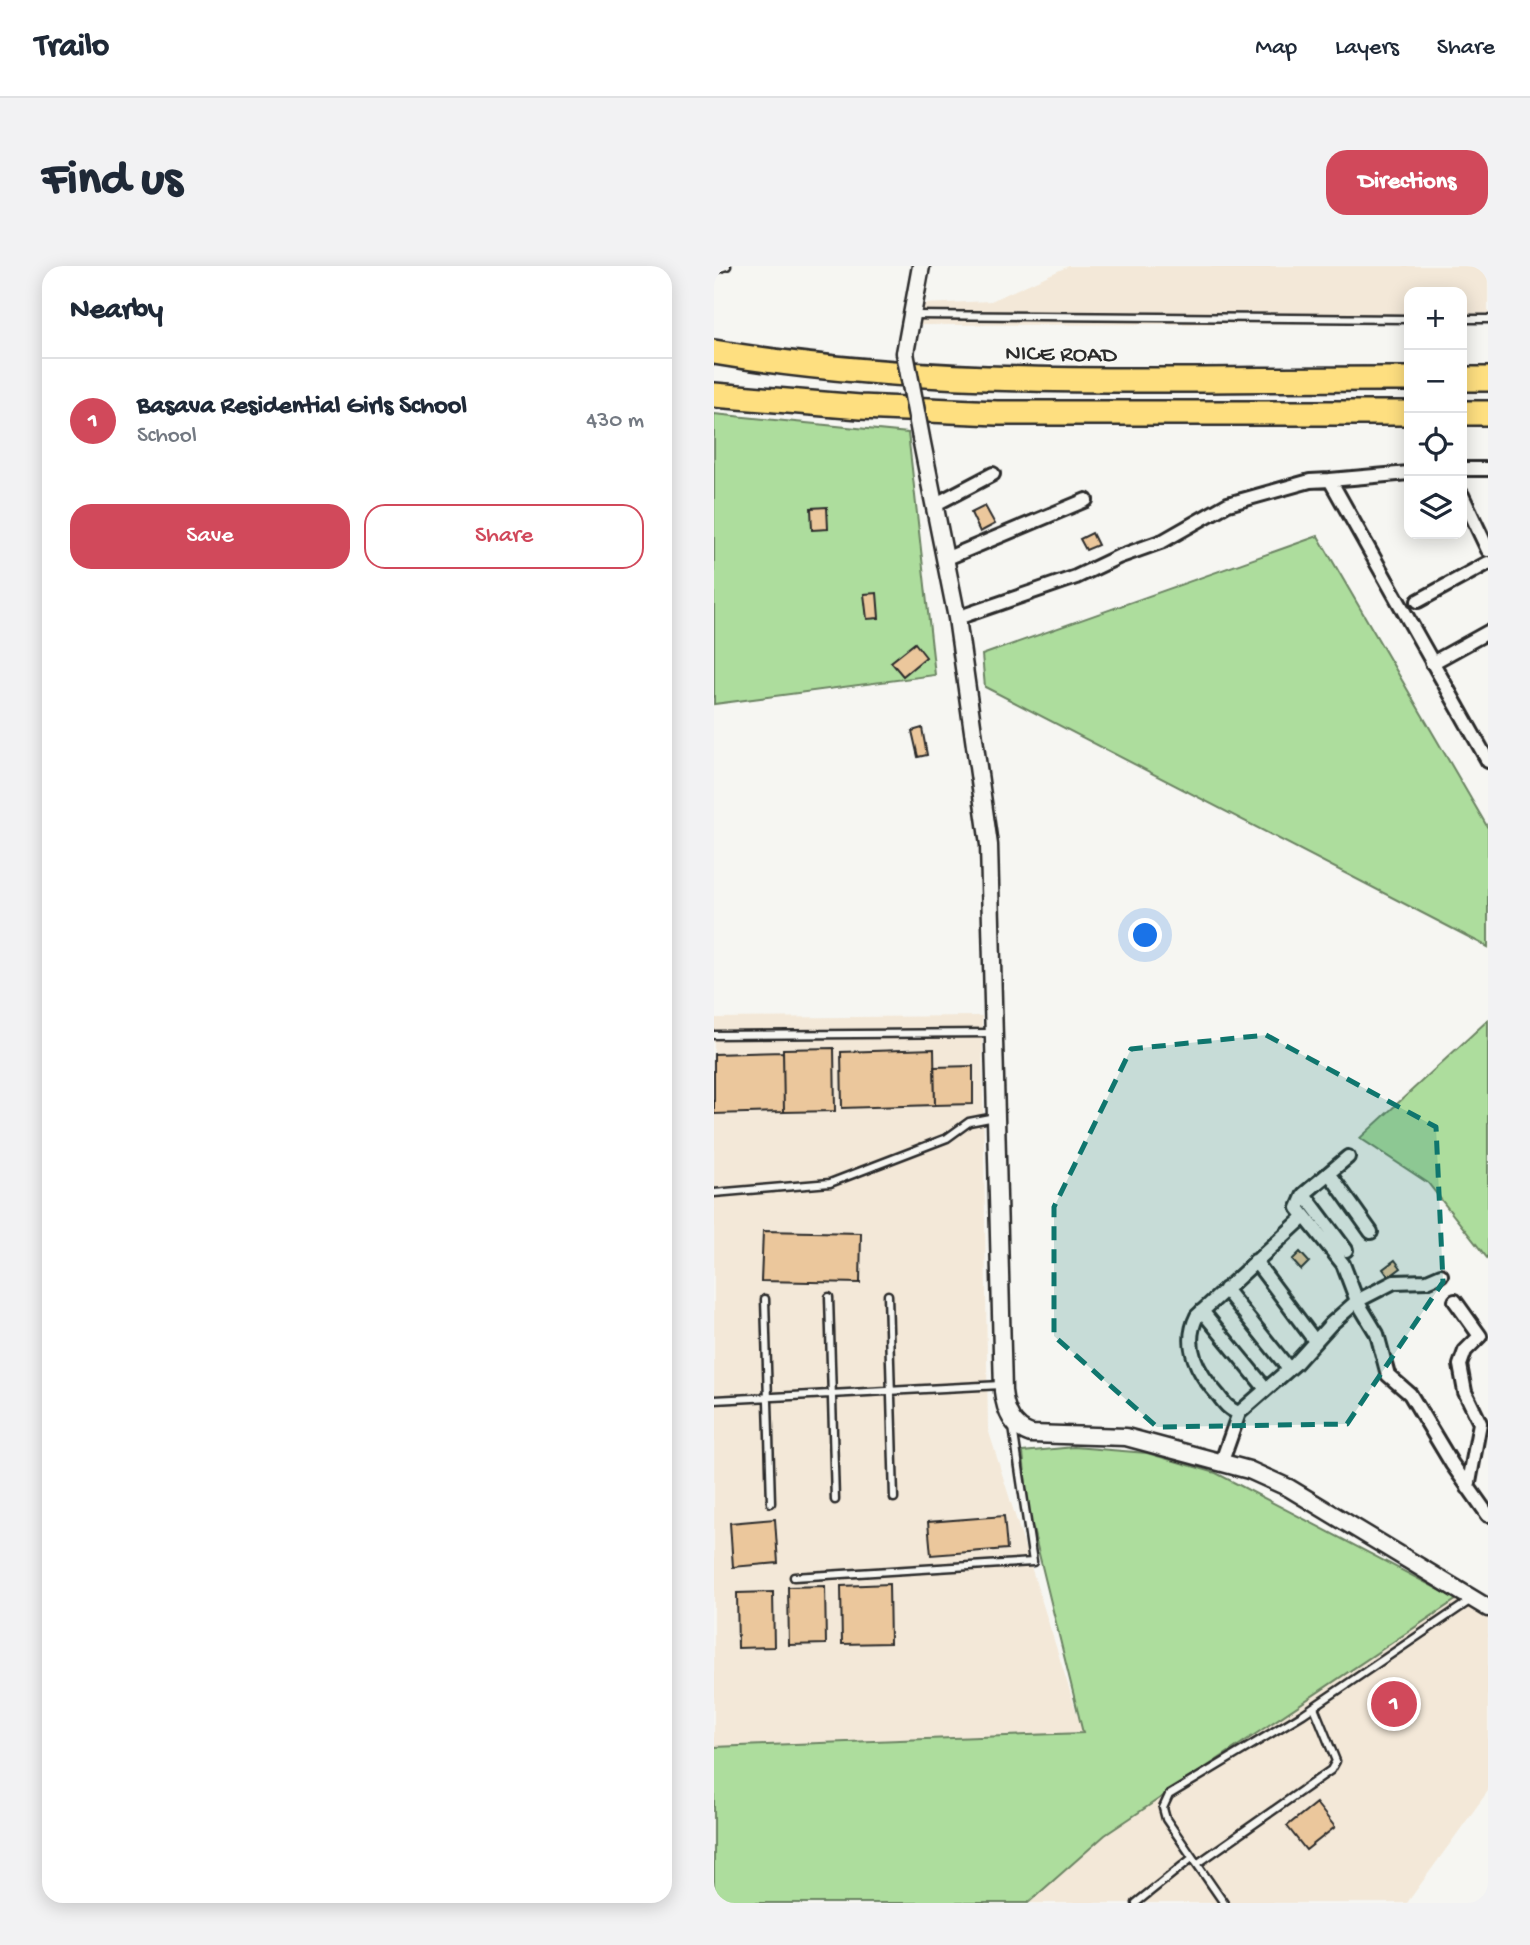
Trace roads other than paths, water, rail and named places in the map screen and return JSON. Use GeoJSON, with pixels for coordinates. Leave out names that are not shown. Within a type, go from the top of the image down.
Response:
{"type":"FeatureCollection","features":[{"type":"Feature","properties":{"kind":"highway","name":"NICE ROAD"},"geometry":{"type":"LineString","coordinates":[[714,352],[874,372],[993,377],[1404,379]]}},
{"type":"Feature","properties":{"kind":"highway"},"geometry":{"type":"LineString","coordinates":[[1467,379],[1488,379]]}},
{"type":"Feature","properties":{"kind":"highway"},"geometry":{"type":"LineString","coordinates":[[714,395],[860,407],[997,413],[1404,413]]}},
{"type":"Feature","properties":{"kind":"highway"},"geometry":{"type":"LineString","coordinates":[[1467,413],[1488,413]]}},
{"type":"Feature","properties":{"kind":"street"},"geometry":{"type":"LineString","coordinates":[[921,266],[905,353],[957,618],[989,845],[1004,1403],[1022,1431],[1031,1434],[1116,1435],[1222,1461],[1289,1488],[1488,1608]]}},
{"type":"Feature","properties":{"kind":"street"},"geometry":{"type":"LineString","coordinates":[[1467,469],[1488,469]]}},
{"type":"Feature","properties":{"kind":"street"},"geometry":{"type":"LineString","coordinates":[[957,618],[1076,577],[1118,557],[1163,541],[1228,504],[1310,481],[1404,473]]}},
{"type":"Feature","properties":{"kind":"street"},"geometry":{"type":"LineString","coordinates":[[934,505],[993,474]]}},
{"type":"Feature","properties":{"kind":"street"},"geometry":{"type":"LineString","coordinates":[[1330,480],[1488,761]]}},
{"type":"Feature","properties":{"kind":"street"},"geometry":{"type":"LineString","coordinates":[[945,559],[1086,500]]}},
{"type":"Feature","properties":{"kind":"street"},"geometry":{"type":"LineString","coordinates":[[1467,506],[1488,550]]}},
{"type":"Feature","properties":{"kind":"street"},"geometry":{"type":"LineString","coordinates":[[1418,601],[1488,563]]}},
{"type":"Feature","properties":{"kind":"street"},"geometry":{"type":"LineString","coordinates":[[1432,663],[1488,632]]}},
{"type":"Feature","properties":{"kind":"street"},"geometry":{"type":"LineString","coordinates":[[1348,1157],[1304,1194],[1298,1203],[1303,1218],[1343,1264],[1357,1301],[1377,1334],[1388,1375],[1410,1394],[1488,1516]]}},
{"type":"Feature","properties":{"kind":"street"},"geometry":{"type":"LineString","coordinates":[[1329,1173],[1371,1232]]}},
{"type":"Feature","properties":{"kind":"street"},"geometry":{"type":"LineString","coordinates":[[1304,1194],[1346,1250]]}},
{"type":"Feature","properties":{"kind":"street"},"geometry":{"type":"LineString","coordinates":[[1238,1413],[1230,1409],[1195,1366],[1193,1324],[1202,1311],[1303,1218]]}},
{"type":"Feature","properties":{"kind":"street"},"geometry":{"type":"LineString","coordinates":[[1255,1261],[1315,1341]]}},
{"type":"Feature","properties":{"kind":"street"},"geometry":{"type":"LineString","coordinates":[[1222,1461],[1238,1413],[1289,1369],[1357,1301],[1394,1282],[1427,1281],[1441,1275]]}},
{"type":"Feature","properties":{"kind":"street"},"geometry":{"type":"LineString","coordinates":[[1225,1289],[1289,1369]]}},
{"type":"Feature","properties":{"kind":"street"},"geometry":{"type":"LineString","coordinates":[[1455,1301],[1480,1336],[1465,1351],[1461,1364],[1465,1392],[1480,1423],[1468,1488]]}},
{"type":"Feature","properties":{"kind":"street"},"geometry":{"type":"LineString","coordinates":[[1202,1311],[1266,1390]]}},
{"type":"Feature","properties":{"kind":"lane"},"geometry":{"type":"LineString","coordinates":[[714,270],[727,266]]}},
{"type":"Feature","properties":{"kind":"lane"},"geometry":{"type":"LineString","coordinates":[[913,315],[1404,319]]}},
{"type":"Feature","properties":{"kind":"lane"},"geometry":{"type":"LineString","coordinates":[[1467,319],[1488,320]]}},
{"type":"Feature","properties":{"kind":"lane"},"geometry":{"type":"LineString","coordinates":[[714,1035],[993,1033]]}},
{"type":"Feature","properties":{"kind":"lane"},"geometry":{"type":"LineString","coordinates":[[714,1194],[830,1183],[947,1138],[970,1122],[996,1117]]}},
{"type":"Feature","properties":{"kind":"lane"},"geometry":{"type":"LineString","coordinates":[[888,1295],[894,1498]]}},
{"type":"Feature","properties":{"kind":"lane"},"geometry":{"type":"LineString","coordinates":[[829,1297],[835,1500]]}},
{"type":"Feature","properties":{"kind":"lane"},"geometry":{"type":"LineString","coordinates":[[765,1299],[771,1503]]}},
{"type":"Feature","properties":{"kind":"lane"},"geometry":{"type":"LineString","coordinates":[[714,1400],[1003,1385]]}},
{"type":"Feature","properties":{"kind":"lane"},"geometry":{"type":"LineString","coordinates":[[794,1577],[1033,1562],[1012,1418]]}},
{"type":"Feature","properties":{"kind":"lane"},"geometry":{"type":"LineString","coordinates":[[1224,1903],[1164,1814],[1163,1808],[1169,1795],[1314,1707],[1474,1598]]}},
{"type":"Feature","properties":{"kind":"lane"},"geometry":{"type":"LineString","coordinates":[[1136,1903],[1331,1770],[1336,1761],[1314,1707]]}},
{"type":"Feature","properties":{"kind":"place","name":"Basava Residential Girls School"},"geometry":{"type":"Point","coordinates":[1394,1704]}}]}
